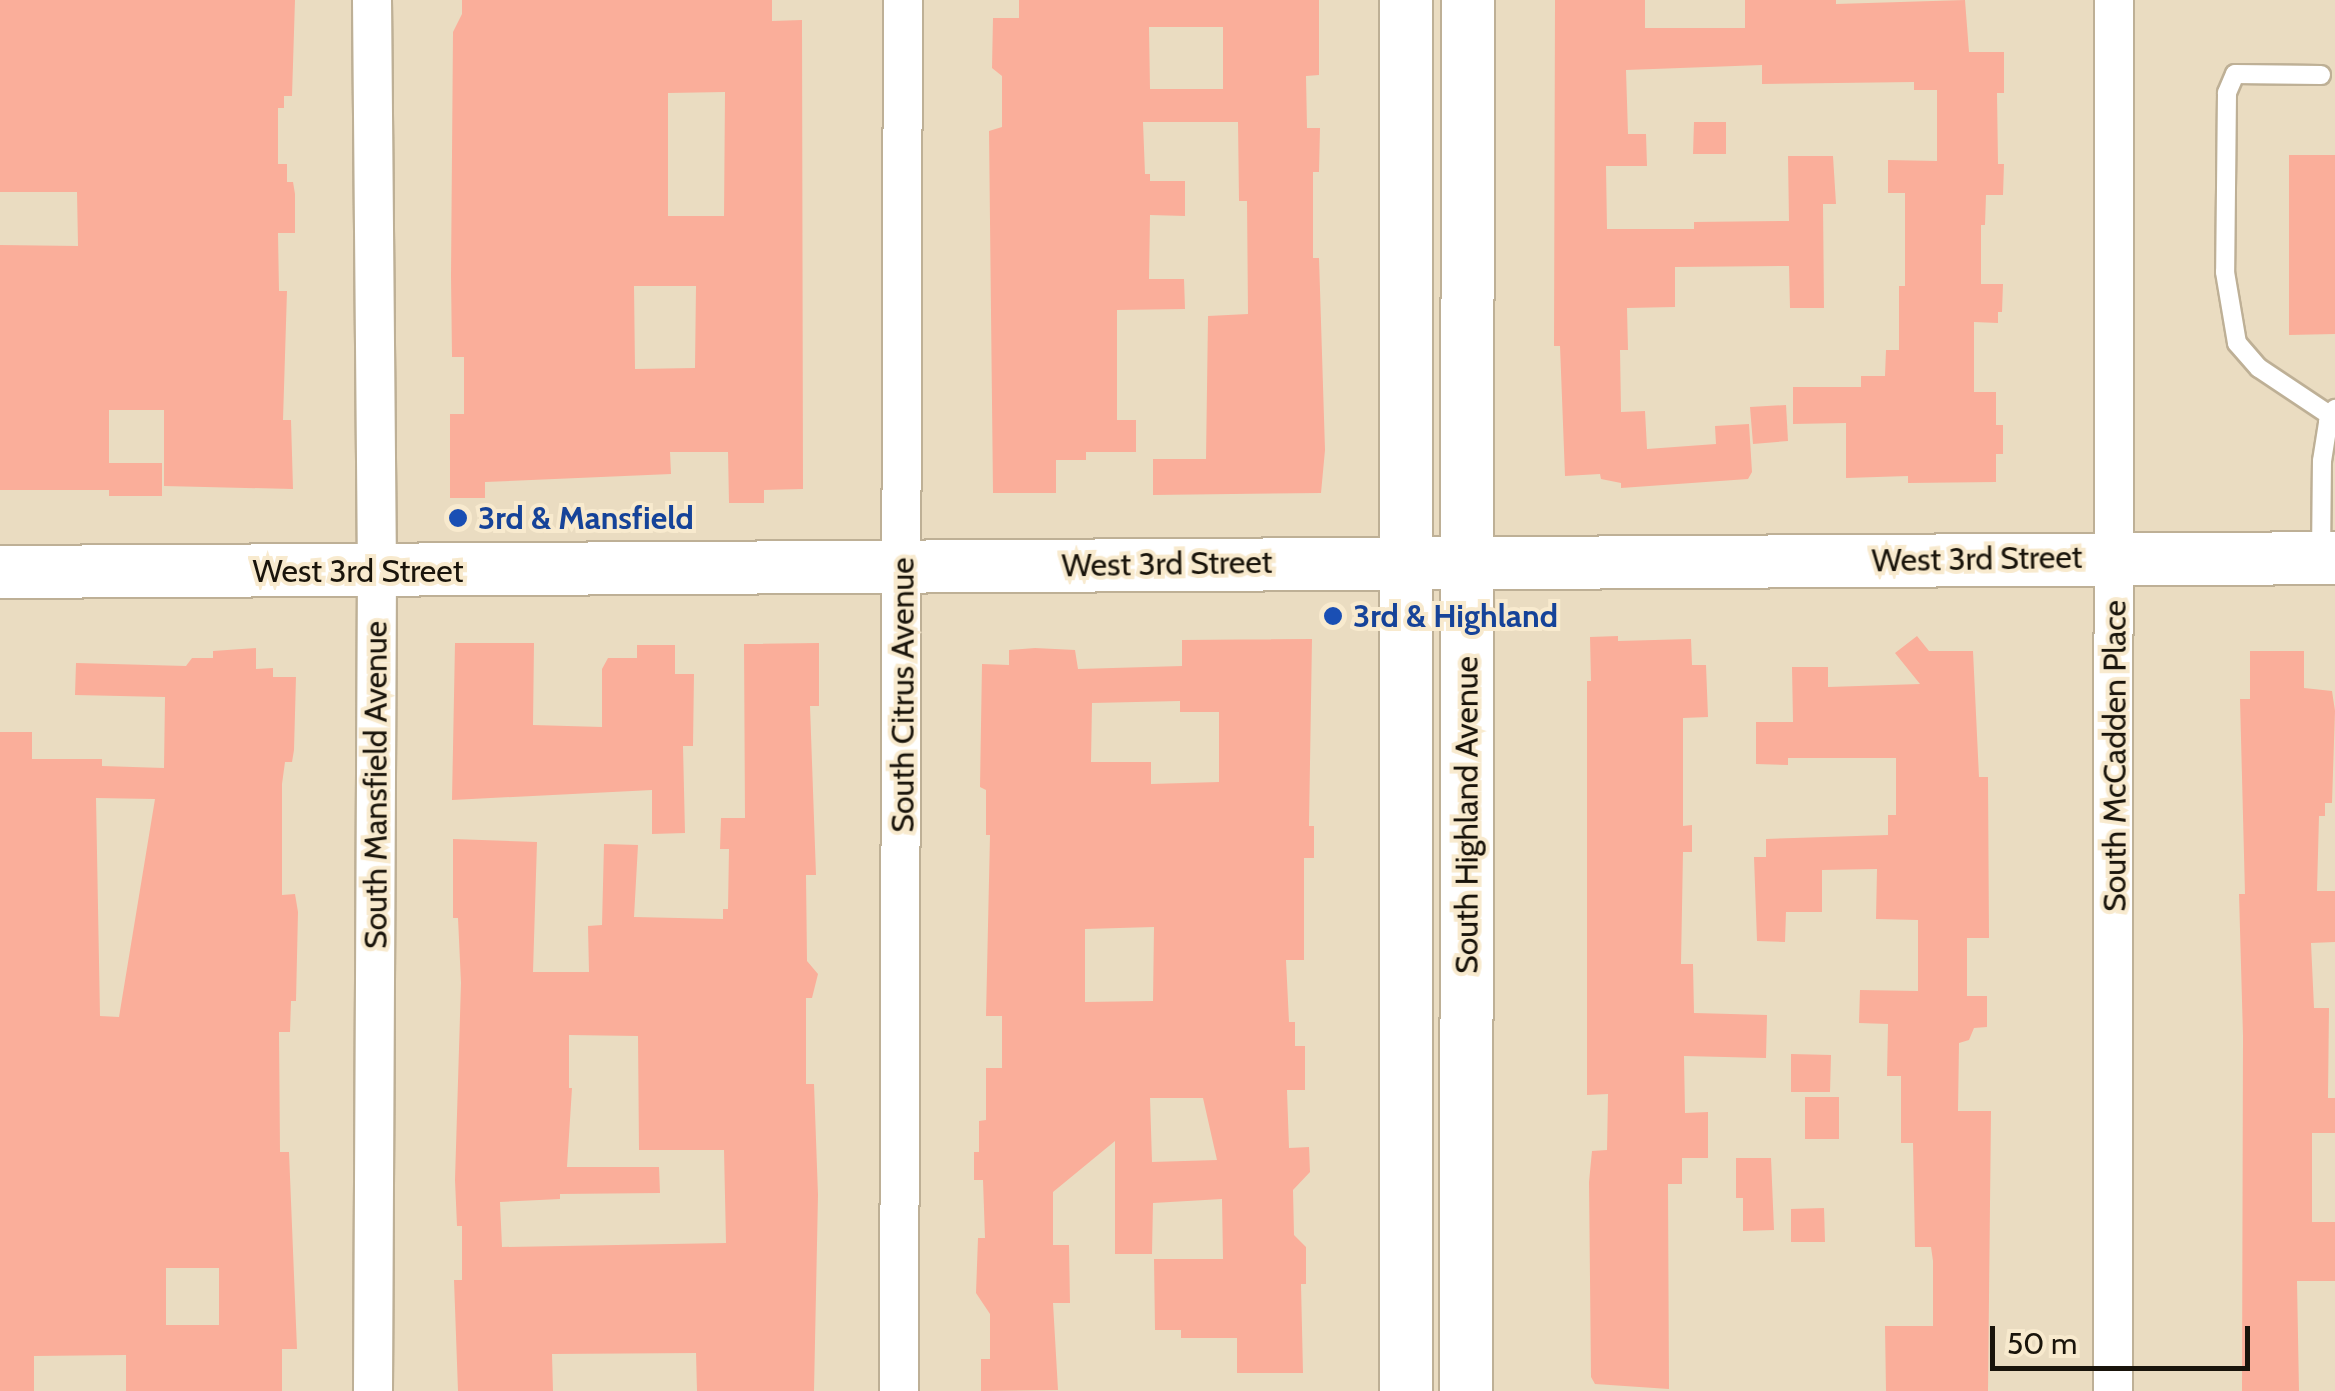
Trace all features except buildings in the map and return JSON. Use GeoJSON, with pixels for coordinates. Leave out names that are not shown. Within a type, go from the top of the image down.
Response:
{"type":"FeatureCollection","features":[{"type":"Feature","properties":{"kind":"main road","name":"South Highland Avenue"},"geometry":{"type":"LineString","coordinates":[[1406,0],[1406,1391]]}},
{"type":"Feature","properties":{"kind":"main road","name":"South Highland Avenue"},"geometry":{"type":"LineString","coordinates":[[1466,1391],[1468,0]]}},
{"type":"Feature","properties":{"kind":"main road","name":"West 3rd Street"},"geometry":{"type":"LineString","coordinates":[[0,572],[904,569],[1467,560],[2328,558]]}},
{"type":"Feature","properties":{"kind":"street","name":"South Mansfield Avenue"},"geometry":{"type":"LineString","coordinates":[[372,0],[377,571],[373,1391]]}},
{"type":"Feature","properties":{"kind":"street","name":"South Citrus Avenue"},"geometry":{"type":"LineString","coordinates":[[899,1391],[903,0]]}},
{"type":"Feature","properties":{"kind":"street","name":"South McCadden Place"},"geometry":{"type":"LineString","coordinates":[[2113,1391],[2114,0]]}},
{"type":"Feature","properties":{"kind":"lane"},"geometry":{"type":"LineString","coordinates":[[2322,75],[2235,74],[2227,93],[2225,272],[2237,343],[2259,368],[2333,412],[2322,462],[2328,558]]}},
{"type":"Feature","properties":{"kind":"place","name":"3rd & Mansfield"},"geometry":{"type":"Point","coordinates":[458,518]}},
{"type":"Feature","properties":{"kind":"place","name":"3rd & Highland"},"geometry":{"type":"Point","coordinates":[1333,616]}}]}
